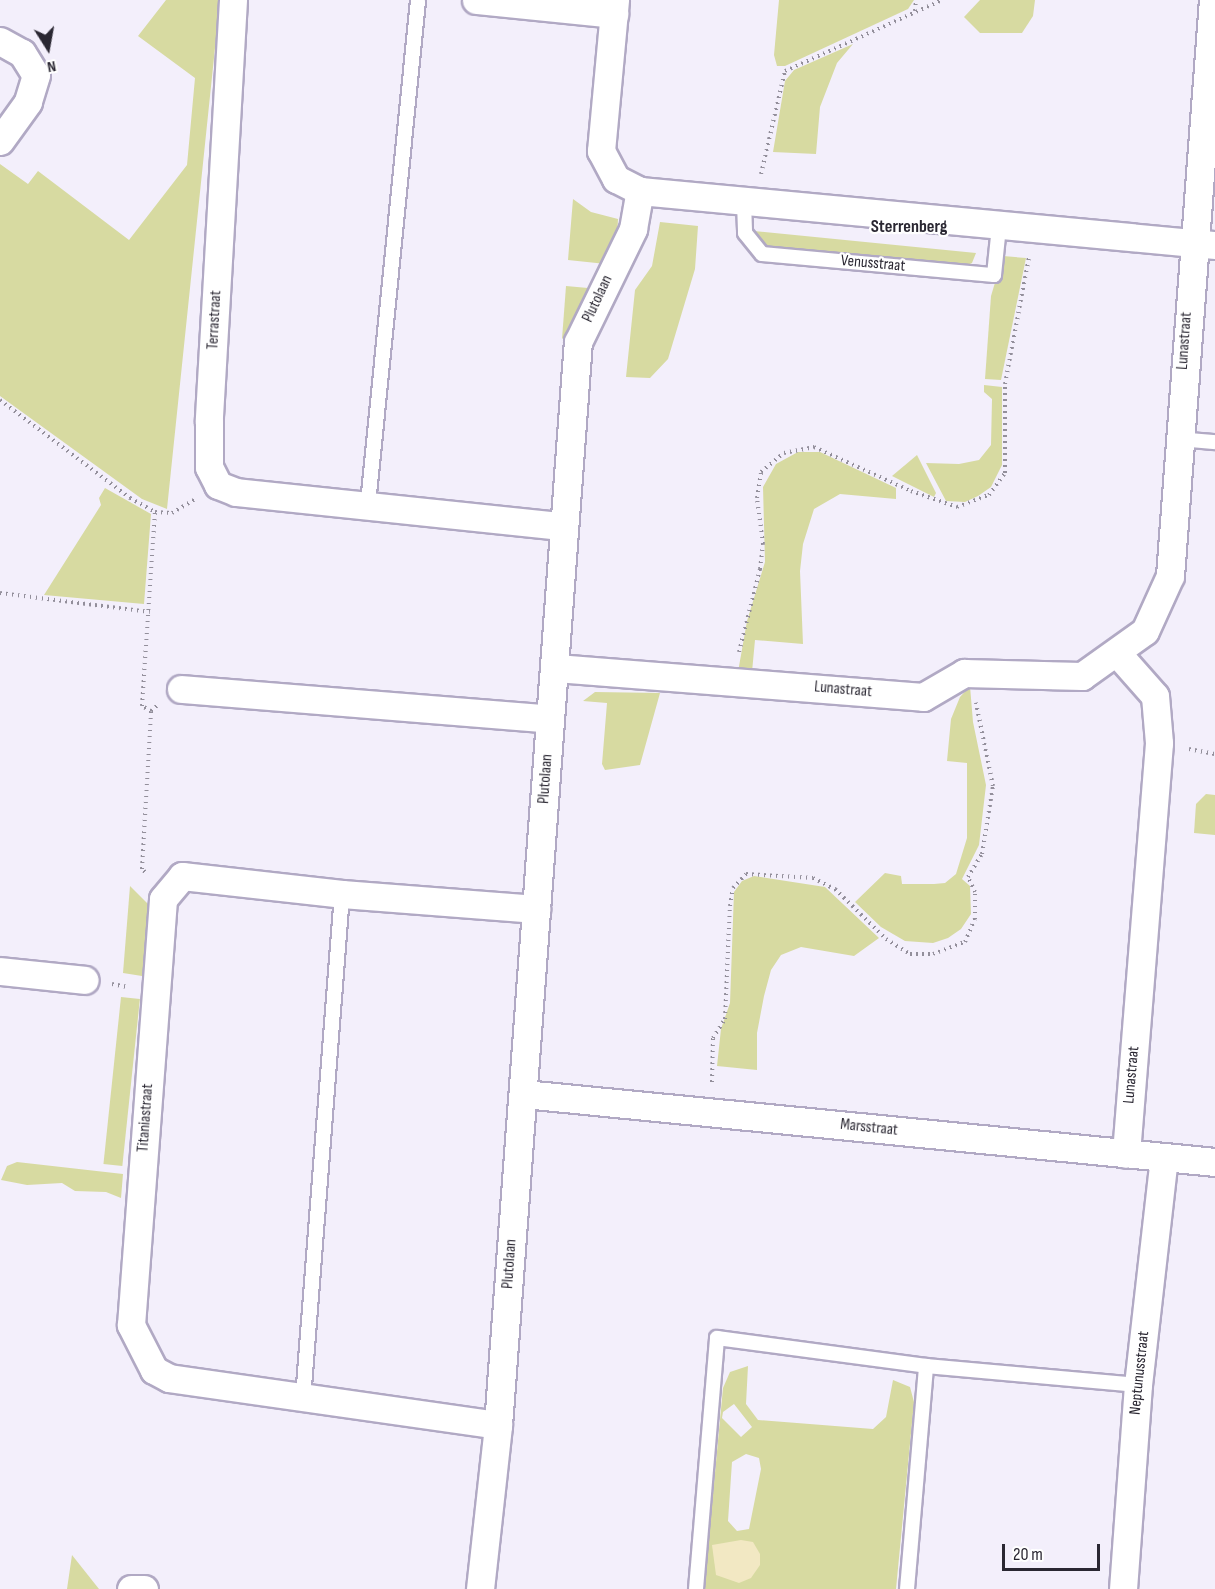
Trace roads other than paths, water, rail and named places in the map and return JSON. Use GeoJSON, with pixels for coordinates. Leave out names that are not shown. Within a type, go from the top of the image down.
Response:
{"type":"FeatureCollection","features":[{"type":"Feature","properties":{"kind":"street","name":"Terrastraat"},"geometry":{"type":"LineString","coordinates":[[233,0],[209,421],[209,467],[218,485],[236,492],[368,504]]}},
{"type":"Feature","properties":{"kind":"street"},"geometry":{"type":"LineString","coordinates":[[476,0],[614,7],[601,151],[616,178],[640,191],[999,227],[1204,244]]}},
{"type":"Feature","properties":{"kind":"street","name":"Lunastraat"},"geometry":{"type":"LineString","coordinates":[[556,668],[923,697],[972,673],[1082,676],[1145,631],[1170,576],[1178,439],[1204,244],[1213,0]]}},
{"type":"Feature","properties":{"kind":"street"},"geometry":{"type":"LineString","coordinates":[[0,41],[22,53],[36,75],[28,102],[0,141]]}},
{"type":"Feature","properties":{"kind":"street","name":"Plutolaan"},"geometry":{"type":"LineString","coordinates":[[480,1589],[498,1425],[550,719],[556,668],[562,526],[578,342],[633,229],[640,191]]}},
{"type":"Feature","properties":{"kind":"street"},"geometry":{"type":"LineString","coordinates":[[368,504],[562,526]]}},
{"type":"Feature","properties":{"kind":"street","name":"Lunastraat"},"geometry":{"type":"LineString","coordinates":[[1117,653],[1155,696],[1159,743],[1126,1154]]}},
{"type":"Feature","properties":{"kind":"street"},"geometry":{"type":"LineString","coordinates":[[181,689],[550,719]]}},
{"type":"Feature","properties":{"kind":"street","name":"Titaniastraat"},"geometry":{"type":"LineString","coordinates":[[342,894],[182,876],[163,899],[131,1325],[154,1370],[169,1378],[303,1399],[498,1425]]}},
{"type":"Feature","properties":{"kind":"street"},"geometry":{"type":"LineString","coordinates":[[342,894],[536,909]]}},
{"type":"Feature","properties":{"kind":"street"},"geometry":{"type":"LineString","coordinates":[[0,971],[85,980]]}},
{"type":"Feature","properties":{"kind":"street","name":"Marsstraat"},"geometry":{"type":"LineString","coordinates":[[524,1094],[1215,1162]]}},
{"type":"Feature","properties":{"kind":"street","name":"Neptunusstraat"},"geometry":{"type":"LineString","coordinates":[[1123,1589],[1138,1385],[1164,1157]]}},
{"type":"Feature","properties":{"kind":"street"},"geometry":{"type":"LineString","coordinates":[[131,1589],[144,1589]]}},
{"type":"Feature","properties":{"kind":"lane"},"geometry":{"type":"LineString","coordinates":[[368,504],[418,0]]}},
{"type":"Feature","properties":{"kind":"lane","name":"Venusstraat"},"geometry":{"type":"LineString","coordinates":[[751,202],[745,233],[762,254],[994,275],[999,227]]}},
{"type":"Feature","properties":{"kind":"lane"},"geometry":{"type":"LineString","coordinates":[[1178,439],[1215,442]]}},
{"type":"Feature","properties":{"kind":"lane"},"geometry":{"type":"LineString","coordinates":[[303,1399],[342,894]]}},
{"type":"Feature","properties":{"kind":"lane"},"geometry":{"type":"LineString","coordinates":[[696,1589],[717,1338],[926,1366],[1138,1385]]}},
{"type":"Feature","properties":{"kind":"lane"},"geometry":{"type":"LineString","coordinates":[[907,1589],[926,1366]]}},
{"type":"Feature","properties":{"kind":"district","name":"Sterrenberg"},"geometry":{"type":"Point","coordinates":[909,227]}}]}
